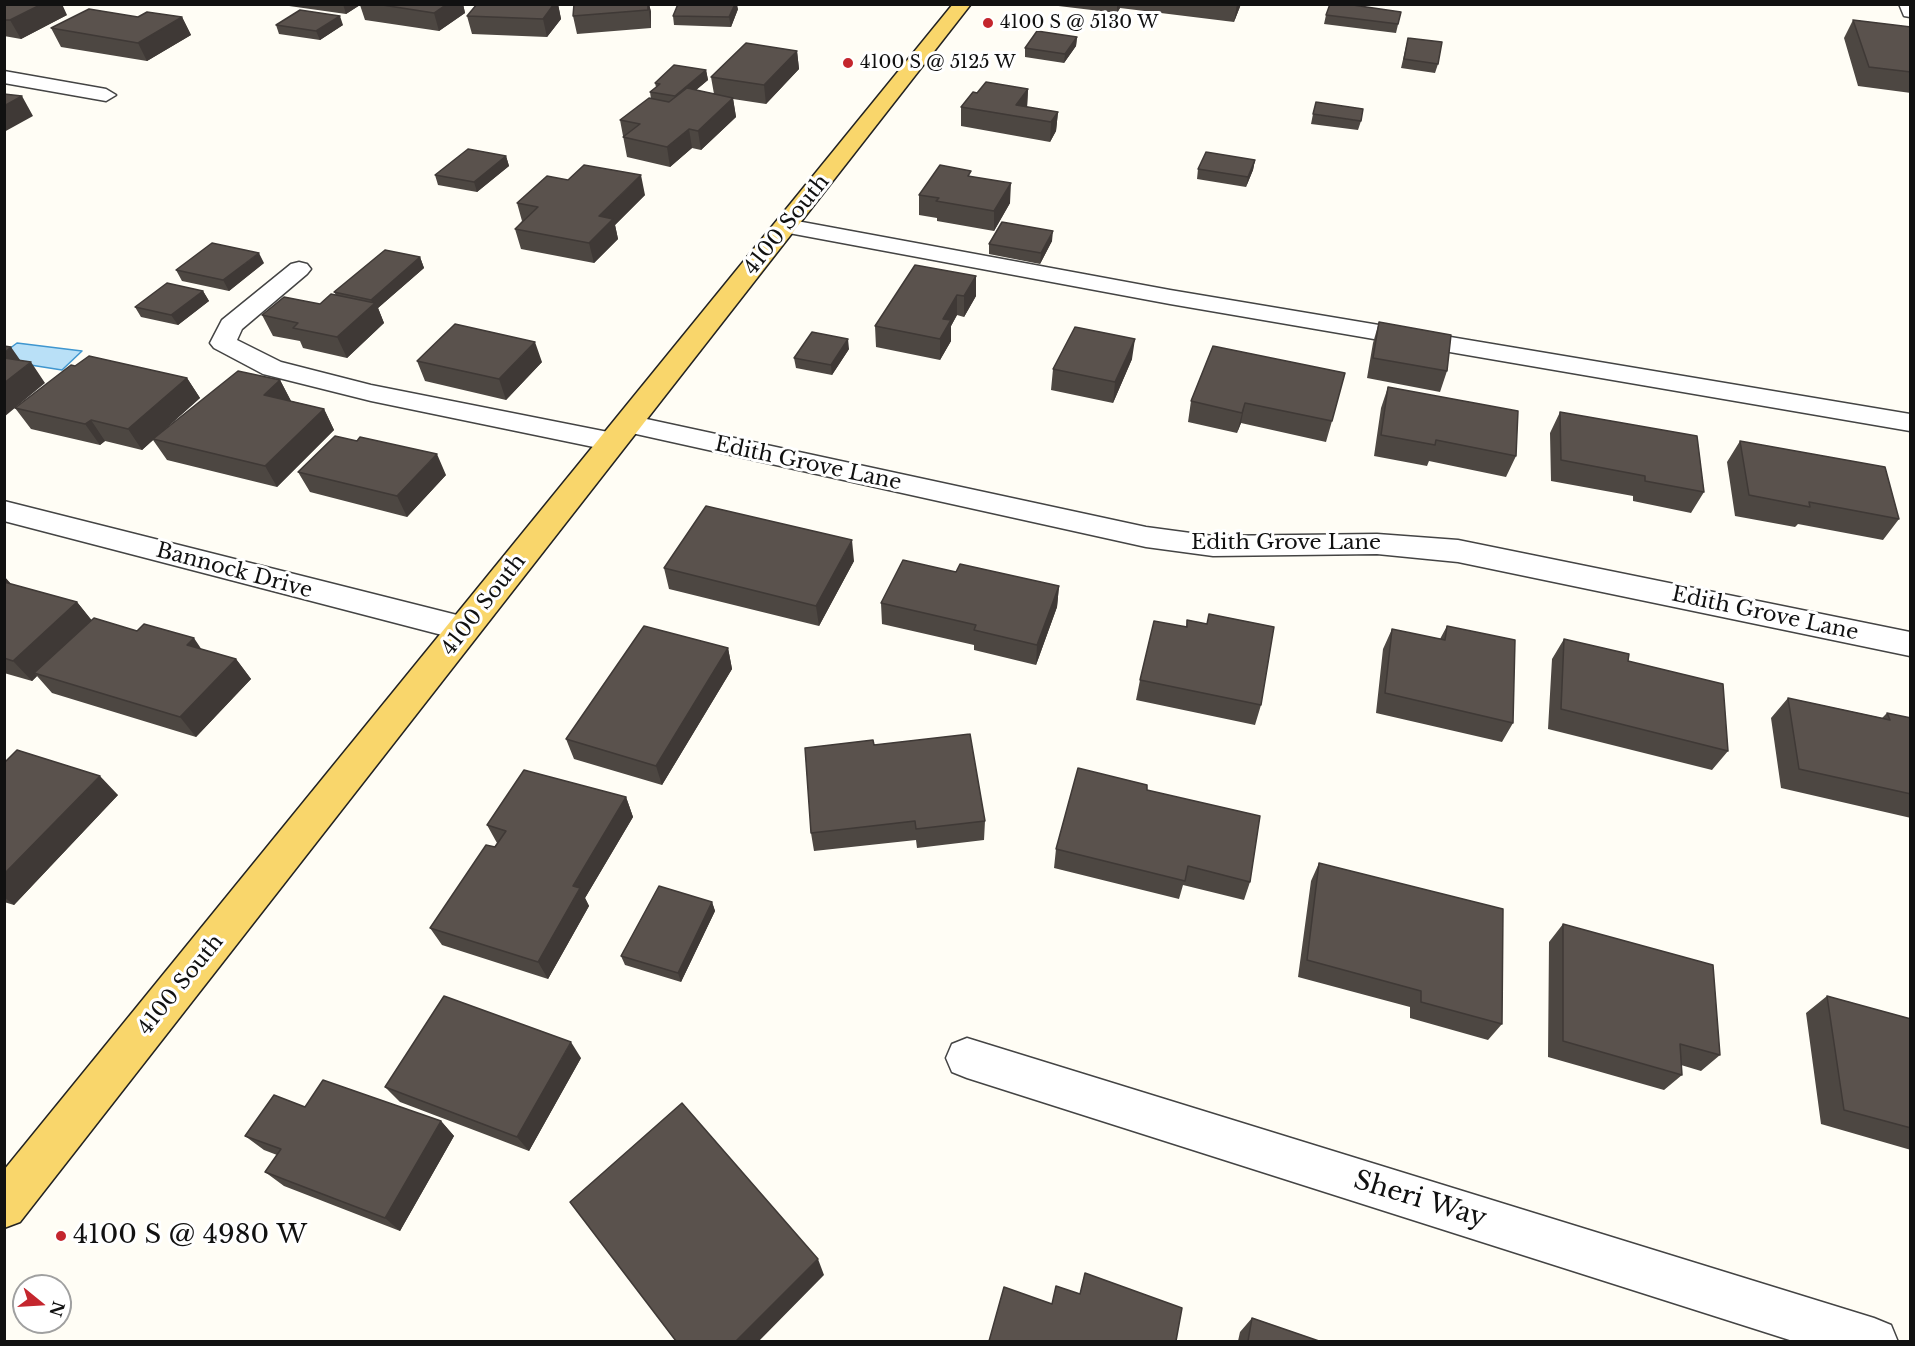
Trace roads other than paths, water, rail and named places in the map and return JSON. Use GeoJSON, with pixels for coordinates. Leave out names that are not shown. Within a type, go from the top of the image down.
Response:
{"type":"FeatureCollection","features":[{"type":"Feature","properties":{"kind":"main road","name":"4100 South"},"geometry":{"type":"LineString","coordinates":[[4,1206],[963,4]]}},
{"type":"Feature","properties":{"kind":"street"},"geometry":{"type":"LineString","coordinates":[[1908,4],[1911,12]]}},
{"type":"Feature","properties":{"kind":"street"},"geometry":{"type":"LineString","coordinates":[[4,77],[106,95]]}},
{"type":"Feature","properties":{"kind":"street"},"geometry":{"type":"LineString","coordinates":[[786,226],[1170,297],[1911,423]]}},
{"type":"Feature","properties":{"kind":"street","name":"Edith Grove Lane"},"geometry":{"type":"LineString","coordinates":[[299,269],[231,325],[223,343],[273,368],[316,379],[620,433],[1146,537],[1213,546],[1368,543],[1441,548],[1911,644]]}},
{"type":"Feature","properties":{"kind":"street","name":"Bannock Drive"},"geometry":{"type":"LineString","coordinates":[[4,511],[465,629]]}},
{"type":"Feature","properties":{"kind":"street","name":"Sheri Way"},"geometry":{"type":"LineString","coordinates":[[967,1058],[1874,1341]]}},
{"type":"Feature","properties":{"kind":"water"},"geometry":{"type":"Polygon","coordinates":[[[17,343],[82,351],[62,370],[5,361],[5,352],[17,343]]]}},
{"type":"Feature","properties":{"kind":"place","name":"4100 S @ 5130 W"},"geometry":{"type":"Point","coordinates":[988,23]}},
{"type":"Feature","properties":{"kind":"place","name":"4100 S @ 5125 W"},"geometry":{"type":"Point","coordinates":[848,63]}},
{"type":"Feature","properties":{"kind":"place","name":"4100 S @ 4980 W"},"geometry":{"type":"Point","coordinates":[61,1236]}}]}
